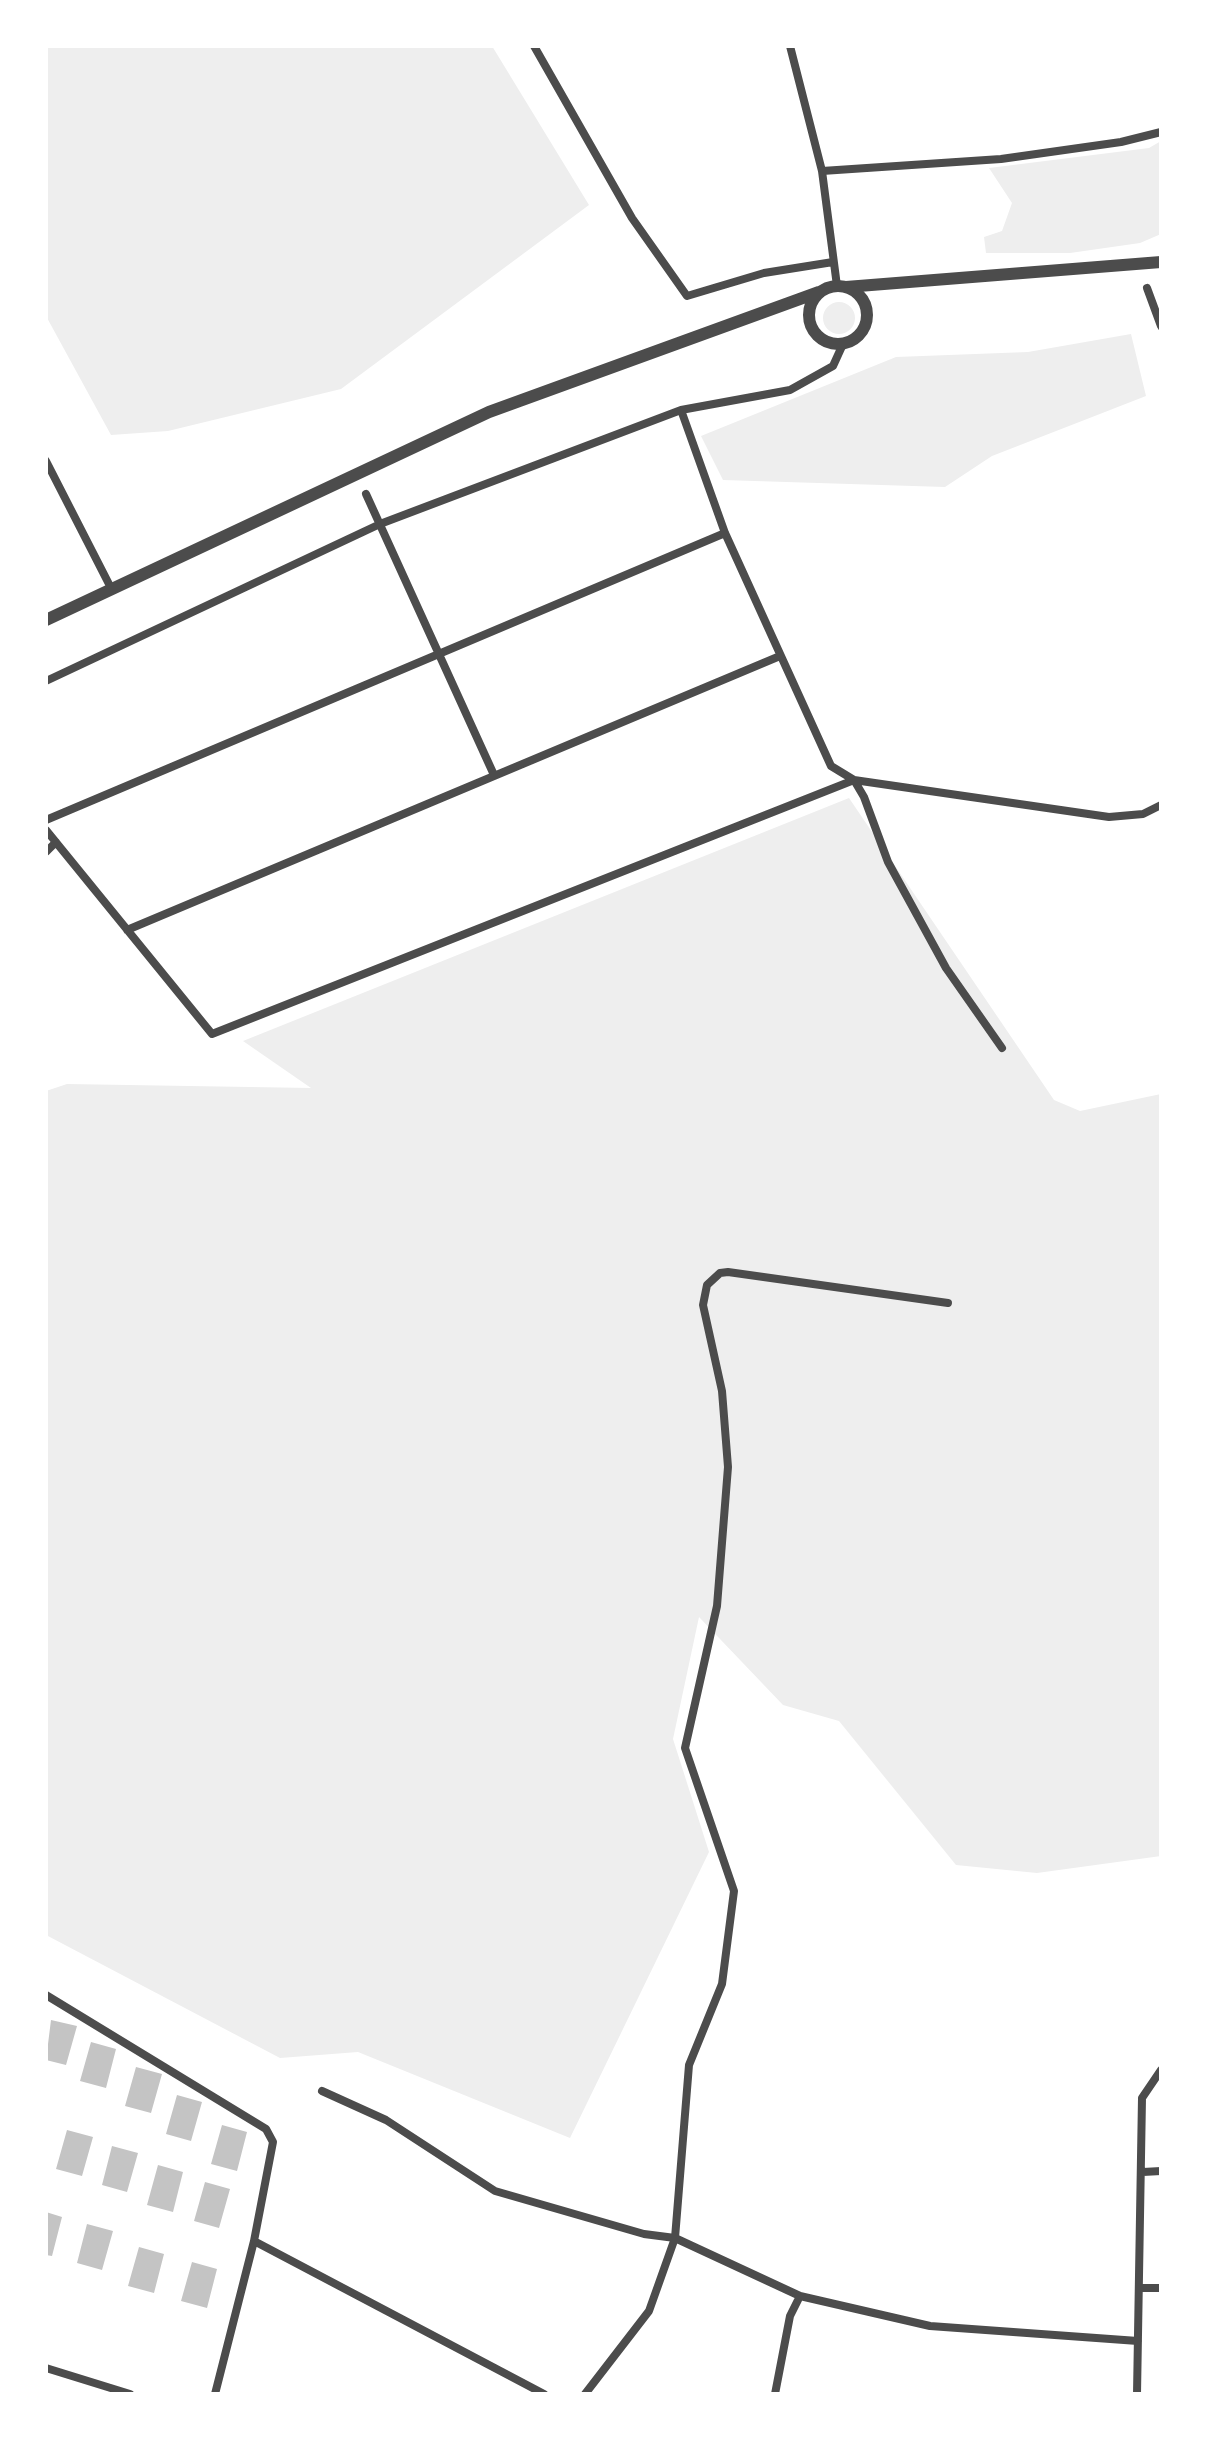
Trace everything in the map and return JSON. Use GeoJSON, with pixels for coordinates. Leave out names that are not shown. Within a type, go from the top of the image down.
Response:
{"type":"FeatureCollection","features":[{"type":"Feature","properties":{"kind":"street"},"geometry":{"type":"LineString","coordinates":[[534,46],[632,218],[687,296],[764,273],[833,262]]}},
{"type":"Feature","properties":{"kind":"street"},"geometry":{"type":"LineString","coordinates":[[46,681],[380,524],[681,410],[790,390],[833,366],[843,344],[859,334],[867,317],[862,298],[842,286],[833,262],[822,171],[790,46]]}},
{"type":"Feature","properties":{"kind":"street"},"geometry":{"type":"LineString","coordinates":[[822,171],[1001,159],[1121,142],[1161,132]]}},
{"type":"Feature","properties":{"kind":"street"},"geometry":{"type":"LineString","coordinates":[[46,620],[489,412],[819,292],[842,286],[1161,262]]}},
{"type":"Feature","properties":{"kind":"street"},"geometry":{"type":"LineString","coordinates":[[1147,288],[1161,326]]}},
{"type":"Feature","properties":{"kind":"street"},"geometry":{"type":"LineString","coordinates":[[819,292],[810,308],[811,327],[824,340],[843,344]]}},
{"type":"Feature","properties":{"kind":"street"},"geometry":{"type":"LineString","coordinates":[[681,410],[725,533],[831,766],[854,780],[1109,817],[1143,814],[1161,805]]}},
{"type":"Feature","properties":{"kind":"street"},"geometry":{"type":"LineString","coordinates":[[46,461],[111,588]]}},
{"type":"Feature","properties":{"kind":"street"},"geometry":{"type":"LineString","coordinates":[[366,494],[494,775]]}},
{"type":"Feature","properties":{"kind":"street"},"geometry":{"type":"LineString","coordinates":[[46,820],[725,533]]}},
{"type":"Feature","properties":{"kind":"street"},"geometry":{"type":"LineString","coordinates":[[127,930],[780,656]]}},
{"type":"Feature","properties":{"kind":"street"},"geometry":{"type":"LineString","coordinates":[[46,830],[212,1034],[854,780]]}},
{"type":"Feature","properties":{"kind":"street"},"geometry":{"type":"LineString","coordinates":[[854,780],[864,797],[888,862],[946,968],[1002,1048]]}},
{"type":"Feature","properties":{"kind":"street"},"geometry":{"type":"LineString","coordinates":[[46,852],[56,842]]}},
{"type":"Feature","properties":{"kind":"street"},"geometry":{"type":"LineString","coordinates":[[585,2394],[649,2311],[675,2238],[689,2065],[722,1984],[734,1891],[685,1748],[717,1606],[728,1467],[722,1391],[703,1305],[707,1285],[720,1273],[728,1272],[948,1303]]}},
{"type":"Feature","properties":{"kind":"street"},"geometry":{"type":"LineString","coordinates":[[46,1995],[266,2129],[273,2142],[254,2241],[217,2393]]}},
{"type":"Feature","properties":{"kind":"street"},"geometry":{"type":"LineString","coordinates":[[1137,2394],[1142,2098],[1161,2070]]}},
{"type":"Feature","properties":{"kind":"street"},"geometry":{"type":"LineString","coordinates":[[322,2091],[386,2120],[495,2191],[644,2234],[675,2238],[800,2296],[930,2326],[1138,2341]]}},
{"type":"Feature","properties":{"kind":"street"},"geometry":{"type":"LineString","coordinates":[[1143,2172],[1161,2171]]}},
{"type":"Feature","properties":{"kind":"street"},"geometry":{"type":"LineString","coordinates":[[254,2241],[544,2394]]}},
{"type":"Feature","properties":{"kind":"street"},"geometry":{"type":"LineString","coordinates":[[1140,2288],[1161,2288]]}},
{"type":"Feature","properties":{"kind":"street"},"geometry":{"type":"LineString","coordinates":[[775,2394],[790,2316],[800,2296]]}},
{"type":"Feature","properties":{"kind":"street"},"geometry":{"type":"LineString","coordinates":[[46,2368],[130,2394]]}},
{"type":"Feature","properties":{"kind":"shaded area"},"geometry":{"type":"Polygon","coordinates":[[[46,46],[492,46],[589,205],[341,389],[168,431],[111,435],[46,316],[46,46]]]}},
{"type":"Feature","properties":{"kind":"shaded area"},"geometry":{"type":"Polygon","coordinates":[[[1161,141],[1161,234],[1140,243],[1070,253],[986,253],[984,237],[1002,231],[1012,203],[989,168],[1149,148],[1161,141]]]}},
{"type":"Feature","properties":{"kind":"shaded area"},"geometry":{"type":"Polygon","coordinates":[[[839,302],[850,307],[855,318],[850,329],[839,334],[828,329],[823,318],[828,307],[839,302]]]}},
{"type":"Feature","properties":{"kind":"shaded area"},"geometry":{"type":"Polygon","coordinates":[[[1131,334],[1146,396],[992,456],[945,487],[723,480],[701,436],[896,357],[1028,352],[1131,334]]]}},
{"type":"Feature","properties":{"kind":"shaded area"},"geometry":{"type":"Polygon","coordinates":[[[849,798],[1054,1100],[1080,1111],[1161,1094],[1161,1856],[1037,1873],[956,1865],[839,1721],[783,1705],[699,1617],[673,1739],[709,1852],[570,2138],[358,2052],[280,2058],[46,1935],[46,1091],[67,1084],[311,1088],[243,1041],[849,798]]]}},
{"type":"Feature","properties":{"kind":"building"},"geometry":{"type":"Polygon","coordinates":[[[51,2020],[77,2026],[66,2065],[46,2060],[51,2020]]]}},
{"type":"Feature","properties":{"kind":"building"},"geometry":{"type":"Polygon","coordinates":[[[91,2042],[116,2049],[106,2088],[80,2081],[91,2042]]]}},
{"type":"Feature","properties":{"kind":"building"},"geometry":{"type":"Polygon","coordinates":[[[136,2067],[162,2074],[151,2113],[125,2106],[136,2067]]]}},
{"type":"Feature","properties":{"kind":"building"},"geometry":{"type":"Polygon","coordinates":[[[177,2095],[202,2102],[191,2141],[166,2134],[177,2095]]]}},
{"type":"Feature","properties":{"kind":"building"},"geometry":{"type":"Polygon","coordinates":[[[222,2125],[247,2132],[237,2171],[211,2164],[222,2125]]]}},
{"type":"Feature","properties":{"kind":"building"},"geometry":{"type":"Polygon","coordinates":[[[67,2130],[93,2137],[82,2176],[56,2169],[67,2130]]]}},
{"type":"Feature","properties":{"kind":"building"},"geometry":{"type":"Polygon","coordinates":[[[112,2146],[138,2153],[127,2192],[102,2185],[112,2146]]]}},
{"type":"Feature","properties":{"kind":"building"},"geometry":{"type":"Polygon","coordinates":[[[158,2165],[183,2172],[173,2212],[147,2205],[158,2165]]]}},
{"type":"Feature","properties":{"kind":"building"},"geometry":{"type":"Polygon","coordinates":[[[205,2182],[230,2189],[219,2228],[194,2221],[205,2182]]]}},
{"type":"Feature","properties":{"kind":"building"},"geometry":{"type":"Polygon","coordinates":[[[46,2212],[62,2217],[52,2256],[46,2255],[46,2212]]]}},
{"type":"Feature","properties":{"kind":"building"},"geometry":{"type":"Polygon","coordinates":[[[87,2224],[113,2231],[102,2270],[77,2263],[87,2224]]]}},
{"type":"Feature","properties":{"kind":"building"},"geometry":{"type":"Polygon","coordinates":[[[139,2247],[164,2254],[154,2293],[128,2286],[139,2247]]]}},
{"type":"Feature","properties":{"kind":"building"},"geometry":{"type":"Polygon","coordinates":[[[192,2262],[217,2269],[207,2308],[181,2301],[192,2262]]]}}]}
